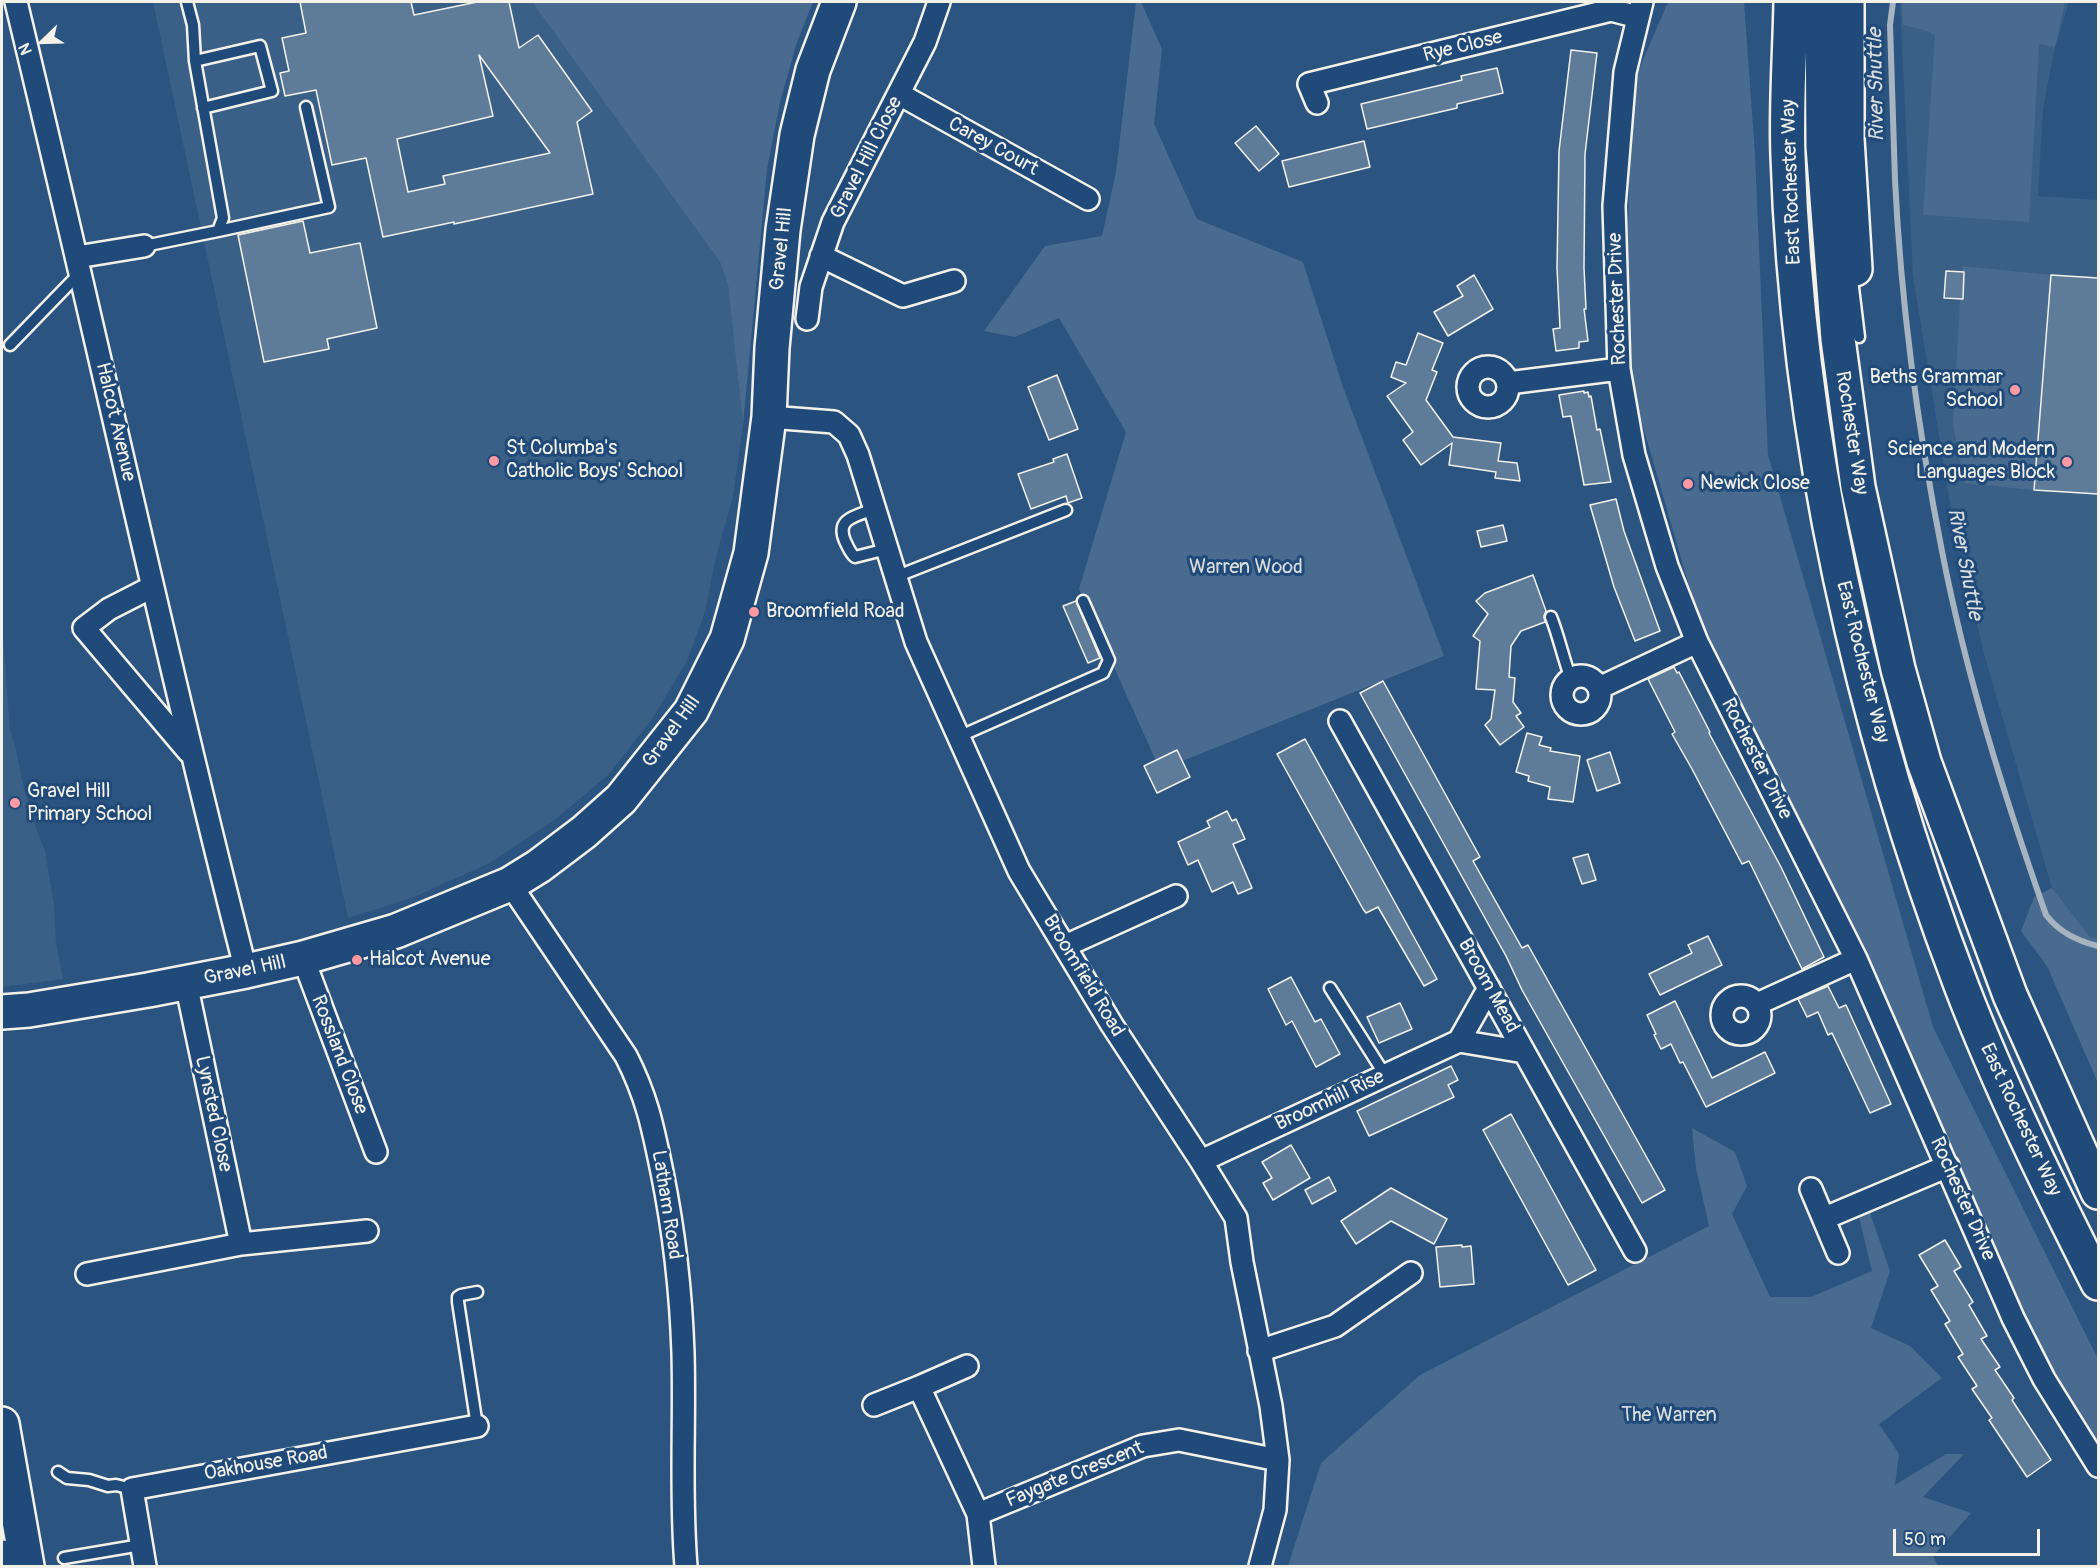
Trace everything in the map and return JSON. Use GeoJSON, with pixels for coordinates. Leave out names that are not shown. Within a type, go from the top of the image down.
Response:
{"type":"FeatureCollection","features":[{"type":"Feature","properties":{"kind":"main road","name":"Gravel Hill"},"geometry":{"type":"LineString","coordinates":[[2,1032],[15,1011],[246,971],[396,932],[510,884],[539,866],[584,832],[621,800],[690,711],[727,639],[751,553],[769,417],[772,348],[783,230],[797,135],[813,70],[839,2]]}},
{"type":"Feature","properties":{"kind":"main road","name":"East Rochester Way"},"geometry":{"type":"LineString","coordinates":[[1791,2],[1788,154],[1798,298],[1805,369],[1824,496],[1854,643],[1888,770],[1928,896],[1962,988],[2022,1127],[2098,1283]]}},
{"type":"Feature","properties":{"kind":"main road","name":"Rochester Way"},"geometry":{"type":"LineString","coordinates":[[1822,2],[1823,146],[1838,339],[1858,487],[1898,669],[1924,762],[1957,852]]}},
{"type":"Feature","properties":{"kind":"main road"},"geometry":{"type":"LineString","coordinates":[[1847,2],[1847,139],[1859,337],[1874,467],[1899,593],[1957,852]]}},
{"type":"Feature","properties":{"kind":"main road","name":"East Rochester Way"},"geometry":{"type":"LineString","coordinates":[[1957,852],[2010,995],[2098,1192]]}},
{"type":"Feature","properties":{"kind":"main road"},"geometry":{"type":"LineString","coordinates":[[2,1424],[27,1566]]}},
{"type":"Feature","properties":{"kind":"main road"},"geometry":{"type":"LineString","coordinates":[[2,1557],[3,1566]]}},
{"type":"Feature","properties":{"kind":"street","name":"Halcot Avenue"},"geometry":{"type":"LineString","coordinates":[[16,2],[80,267],[191,755],[246,971]]}},
{"type":"Feature","properties":{"kind":"street","name":"Gravel Hill Close"},"geometry":{"type":"LineString","coordinates":[[807,319],[811,287],[833,222],[925,42],[939,2]]}},
{"type":"Feature","properties":{"kind":"street","name":"Rye Close"},"geometry":{"type":"LineString","coordinates":[[1317,104],[1309,84],[1611,10],[1640,9]]}},
{"type":"Feature","properties":{"kind":"street","name":"Rochester Drive"},"geometry":{"type":"LineString","coordinates":[[1640,9],[1625,72],[1614,206],[1619,369],[1634,455],[1667,566],[1697,642],[1856,959],[2013,1318],[2044,1379],[2098,1466]]}},
{"type":"Feature","properties":{"kind":"street","name":"Carey Court"},"geometry":{"type":"LineString","coordinates":[[899,94],[1088,199]]}},
{"type":"Feature","properties":{"kind":"street"},"geometry":{"type":"LineString","coordinates":[[80,267],[144,246]]}},
{"type":"Feature","properties":{"kind":"street"},"geometry":{"type":"LineString","coordinates":[[821,256],[903,296],[954,280]]}},
{"type":"Feature","properties":{"kind":"street"},"geometry":{"type":"LineString","coordinates":[[1508,383],[1619,369]]}},
{"type":"Feature","properties":{"kind":"street","name":"Broomfield Road"},"geometry":{"type":"LineString","coordinates":[[769,417],[834,422],[849,435],[858,455],[916,642],[1019,871],[1112,1025],[1236,1218],[1271,1406],[1278,1460],[1275,1510],[1260,1566]]}},
{"type":"Feature","properties":{"kind":"street","name":"Halcot Avenue"},"geometry":{"type":"LineString","coordinates":[[152,587],[109,609],[84,628],[191,755]]}},
{"type":"Feature","properties":{"kind":"street"},"geometry":{"type":"LineString","coordinates":[[1599,688],[1697,642]]}},
{"type":"Feature","properties":{"kind":"street"},"geometry":{"type":"LineString","coordinates":[[1587,677],[1592,679],[1599,688],[1597,705],[1588,713],[1576,713],[1566,706],[1562,694],[1566,683],[1571,679],[1587,677]]}},
{"type":"Feature","properties":{"kind":"street","name":"Broom Mead"},"geometry":{"type":"LineString","coordinates":[[1340,722],[1635,1251]]}},
{"type":"Feature","properties":{"kind":"street","name":"Latham Road"},"geometry":{"type":"LineString","coordinates":[[510,884],[626,1056],[641,1086],[652,1119],[668,1199],[680,1294],[683,1353],[683,1535],[686,1566]]}},
{"type":"Feature","properties":{"kind":"street"},"geometry":{"type":"LineString","coordinates":[[1065,946],[1176,896]]}},
{"type":"Feature","properties":{"kind":"street","name":"Rossland Close"},"geometry":{"type":"LineString","coordinates":[[303,958],[376,1152]]}},
{"type":"Feature","properties":{"kind":"street"},"geometry":{"type":"LineString","coordinates":[[1756,1004],[1856,959]]}},
{"type":"Feature","properties":{"kind":"street","name":"Lynsted Close"},"geometry":{"type":"LineString","coordinates":[[186,983],[241,1244]]}},
{"type":"Feature","properties":{"kind":"street"},"geometry":{"type":"LineString","coordinates":[[1490,988],[1459,1041],[1524,1052]]}},
{"type":"Feature","properties":{"kind":"street","name":"Broomhill Rise"},"geometry":{"type":"LineString","coordinates":[[1201,1161],[1459,1041]]}},
{"type":"Feature","properties":{"kind":"street"},"geometry":{"type":"LineString","coordinates":[[1825,1218],[1948,1166]]}},
{"type":"Feature","properties":{"kind":"street"},"geometry":{"type":"LineString","coordinates":[[1811,1189],[1838,1253]]}},
{"type":"Feature","properties":{"kind":"street"},"geometry":{"type":"LineString","coordinates":[[87,1274],[241,1244],[367,1232]]}},
{"type":"Feature","properties":{"kind":"street"},"geometry":{"type":"LineString","coordinates":[[1259,1351],[1335,1326],[1411,1273]]}},
{"type":"Feature","properties":{"kind":"street"},"geometry":{"type":"LineString","coordinates":[[874,1405],[967,1366]]}},
{"type":"Feature","properties":{"kind":"street"},"geometry":{"type":"LineString","coordinates":[[919,1387],[978,1514],[984,1566]]}},
{"type":"Feature","properties":{"kind":"street","name":"Oakhouse Road"},"geometry":{"type":"LineString","coordinates":[[132,1489],[477,1426]]}},
{"type":"Feature","properties":{"kind":"street","name":"Faygate Crescent"},"geometry":{"type":"LineString","coordinates":[[978,1514],[1143,1446],[1179,1440],[1278,1460]]}},
{"type":"Feature","properties":{"kind":"street"},"geometry":{"type":"LineString","coordinates":[[132,1489],[145,1566]]}},
{"type":"Feature","properties":{"kind":"lane"},"geometry":{"type":"LineString","coordinates":[[187,2],[193,25],[195,62],[223,218],[219,231]]}},
{"type":"Feature","properties":{"kind":"lane"},"geometry":{"type":"LineString","coordinates":[[1839,2],[1838,73],[1845,220],[1859,337]]}},
{"type":"Feature","properties":{"kind":"lane"},"geometry":{"type":"LineString","coordinates":[[195,62],[260,46],[272,91],[203,108]]}},
{"type":"Feature","properties":{"kind":"lane"},"geometry":{"type":"LineString","coordinates":[[144,246],[329,207],[306,107]]}},
{"type":"Feature","properties":{"kind":"lane"},"geometry":{"type":"LineString","coordinates":[[10,345],[72,281],[80,267]]}},
{"type":"Feature","properties":{"kind":"lane"},"geometry":{"type":"LineString","coordinates":[[874,509],[846,521],[842,526],[842,532],[855,558],[887,549]]}},
{"type":"Feature","properties":{"kind":"lane"},"geometry":{"type":"LineString","coordinates":[[896,577],[1066,510]]}},
{"type":"Feature","properties":{"kind":"lane"},"geometry":{"type":"LineString","coordinates":[[958,737],[1102,673],[1109,660],[1083,601]]}},
{"type":"Feature","properties":{"kind":"lane"},"geometry":{"type":"LineString","coordinates":[[1551,617],[1571,679]]}},
{"type":"Feature","properties":{"kind":"lane"},"geometry":{"type":"LineString","coordinates":[[1330,988],[1385,1075]]}},
{"type":"Feature","properties":{"kind":"lane"},"geometry":{"type":"LineString","coordinates":[[477,1292],[461,1295],[458,1302],[477,1426]]}},
{"type":"Feature","properties":{"kind":"lane"},"geometry":{"type":"LineString","coordinates":[[58,1472],[67,1478],[132,1489]]}},
{"type":"Feature","properties":{"kind":"lane"},"geometry":{"type":"LineString","coordinates":[[64,1558],[141,1545]]}},
{"type":"Feature","properties":{"kind":"shaded area","name":"St Columba's Catholic Boys' School"},"geometry":{"type":"Polygon","coordinates":[[[153,2],[532,2],[720,262],[728,285],[743,425],[733,496],[715,561],[705,612],[687,661],[652,719],[609,774],[553,821],[490,863],[414,897],[348,918],[153,2]]]}},
{"type":"Feature","properties":{"kind":"shaded area","name":"Beths Grammar School"},"geometry":{"type":"Polygon","coordinates":[[[1900,2],[2069,2],[2055,47],[2043,109],[2038,196],[2098,200],[2098,940],[2091,938],[2052,888],[1983,650],[1950,503],[1913,276],[1900,2]]]}},
{"type":"Feature","properties":{"kind":"shaded area","name":"Gravel Hill Primary School"},"geometry":{"type":"Polygon","coordinates":[[[2,623],[10,731],[35,825],[45,851],[54,905],[56,943],[63,979],[2,987],[2,623]]]}},
{"type":"Feature","properties":{"kind":"green space"},"geometry":{"type":"Polygon","coordinates":[[[532,2],[813,2],[797,42],[780,102],[767,169],[743,425],[728,285],[720,262],[532,2]]]}},
{"type":"Feature","properties":{"kind":"green space","name":"Warren Wood"},"geometry":{"type":"Polygon","coordinates":[[[1136,2],[1141,2],[1162,49],[1154,124],[1197,219],[1303,262],[1343,387],[1444,656],[1160,770],[1079,589],[1126,432],[1059,318],[1015,337],[984,331],[1045,246],[1102,236],[1116,172],[1136,2]]]}},
{"type":"Feature","properties":{"kind":"green space"},"geometry":{"type":"Polygon","coordinates":[[[1668,2],[1744,2],[1755,155],[1768,455],[1933,1027],[2098,1359],[2098,1456],[2035,1344],[1705,641],[1625,364],[1631,88],[1668,2]]]}},
{"type":"Feature","properties":{"kind":"green space"},"geometry":{"type":"Polygon","coordinates":[[[1902,2],[2065,2],[2055,47],[2039,44],[2029,222],[1923,215],[1935,35],[1903,25],[1902,2]]]}},
{"type":"Feature","properties":{"kind":"green space"},"geometry":{"type":"Polygon","coordinates":[[[1962,266],[2051,275],[2033,490],[1964,483],[1953,424],[1962,266]]]}},
{"type":"Feature","properties":{"kind":"green space"},"geometry":{"type":"Polygon","coordinates":[[[2052,888],[2091,938],[2098,938],[2098,1083],[2047,966],[2021,931],[2034,897],[2052,888]]]}},
{"type":"Feature","properties":{"kind":"green space","name":"The Warren"},"geometry":{"type":"Polygon","coordinates":[[[1692,1128],[1735,1152],[1747,1186],[1732,1214],[1770,1297],[1811,1297],[1872,1271],[1859,1217],[1869,1210],[1890,1271],[1871,1328],[1910,1346],[1942,1378],[1879,1424],[1899,1454],[1895,1485],[1946,1454],[1964,1454],[1923,1497],[1971,1513],[1933,1556],[1938,1566],[1288,1566],[1321,1463],[1420,1375],[1709,1226],[1696,1168],[1692,1128]]]}},
{"type":"Feature","properties":{"kind":"building"},"geometry":{"type":"Polygon","coordinates":[[[300,2],[411,2],[414,15],[477,2],[509,2],[519,48],[538,35],[592,111],[577,122],[593,194],[383,237],[366,158],[332,165],[316,90],[285,96],[280,73],[289,71],[282,38],[306,33],[300,2]],[[479,55],[493,116],[397,139],[408,192],[445,184],[443,176],[550,153],[479,55]]]}},
{"type":"Feature","properties":{"kind":"building"},"geometry":{"type":"Polygon","coordinates":[[[1571,50],[1597,53],[1585,154],[1586,309],[1584,309],[1588,341],[1579,342],[1579,348],[1556,351],[1553,329],[1560,328],[1557,268],[1559,151],[1571,50]]]}},
{"type":"Feature","properties":{"kind":"building"},"geometry":{"type":"Polygon","coordinates":[[[1497,68],[1503,93],[1457,104],[1457,108],[1367,129],[1361,104],[1462,80],[1461,76],[1497,68]]]}},
{"type":"Feature","properties":{"kind":"building"},"geometry":{"type":"Polygon","coordinates":[[[1256,126],[1279,154],[1259,171],[1235,143],[1256,126]]]}},
{"type":"Feature","properties":{"kind":"building"},"geometry":{"type":"Polygon","coordinates":[[[1364,141],[1370,167],[1289,187],[1282,161],[1364,141]]]}},
{"type":"Feature","properties":{"kind":"building"},"geometry":{"type":"Polygon","coordinates":[[[303,221],[310,253],[360,243],[377,328],[327,339],[329,349],[264,362],[238,235],[303,221]]]}},
{"type":"Feature","properties":{"kind":"building"},"geometry":{"type":"Polygon","coordinates":[[[1946,271],[1964,272],[1963,299],[1944,298],[1946,271]]]}},
{"type":"Feature","properties":{"kind":"building"},"geometry":{"type":"Polygon","coordinates":[[[1474,275],[1493,309],[1448,336],[1434,312],[1463,296],[1457,286],[1474,275]]]}},
{"type":"Feature","properties":{"kind":"building"},"geometry":{"type":"Polygon","coordinates":[[[2051,275],[2098,278],[2098,494],[2034,490],[2051,275]]]}},
{"type":"Feature","properties":{"kind":"building"},"geometry":{"type":"Polygon","coordinates":[[[1418,333],[1443,343],[1432,370],[1437,372],[1426,400],[1453,437],[1501,443],[1498,461],[1517,463],[1520,481],[1495,478],[1496,472],[1449,465],[1452,443],[1421,465],[1403,440],[1413,432],[1387,396],[1406,383],[1391,377],[1396,362],[1406,365],[1418,333]]]}},
{"type":"Feature","properties":{"kind":"building"},"geometry":{"type":"Polygon","coordinates":[[[1057,375],[1078,429],[1049,440],[1028,387],[1057,375]]]}},
{"type":"Feature","properties":{"kind":"building"},"geometry":{"type":"Polygon","coordinates":[[[1584,391],[1584,393],[1588,392],[1589,397],[1591,396],[1597,430],[1600,429],[1611,482],[1584,485],[1571,416],[1563,417],[1559,395],[1584,391]]]}},
{"type":"Feature","properties":{"kind":"building"},"geometry":{"type":"Polygon","coordinates":[[[1067,454],[1082,498],[1068,503],[1066,496],[1031,509],[1018,474],[1054,462],[1053,459],[1067,454]]]}},
{"type":"Feature","properties":{"kind":"building"},"geometry":{"type":"Polygon","coordinates":[[[1616,499],[1624,531],[1660,631],[1635,641],[1614,587],[1590,505],[1616,499]]]}},
{"type":"Feature","properties":{"kind":"building"},"geometry":{"type":"Polygon","coordinates":[[[1503,525],[1507,541],[1481,547],[1477,531],[1503,525]]]}},
{"type":"Feature","properties":{"kind":"building"},"geometry":{"type":"Polygon","coordinates":[[[1533,575],[1546,611],[1545,622],[1521,631],[1511,646],[1509,677],[1515,678],[1513,702],[1521,713],[1516,716],[1524,727],[1500,745],[1485,725],[1491,719],[1495,690],[1476,689],[1480,641],[1473,636],[1488,614],[1476,601],[1485,593],[1533,575]]]}},
{"type":"Feature","properties":{"kind":"building"},"geometry":{"type":"Polygon","coordinates":[[[1076,601],[1100,658],[1088,663],[1063,606],[1076,601]]]}},
{"type":"Feature","properties":{"kind":"building"},"geometry":{"type":"Polygon","coordinates":[[[1674,667],[1677,673],[1679,672],[1781,867],[1824,957],[1802,969],[1749,861],[1742,864],[1672,734],[1675,732],[1648,679],[1674,667]]]}},
{"type":"Feature","properties":{"kind":"building"},"geometry":{"type":"Polygon","coordinates":[[[1383,681],[1480,857],[1473,861],[1522,948],[1528,945],[1665,1190],[1642,1203],[1522,990],[1506,956],[1360,693],[1383,681]]]}},
{"type":"Feature","properties":{"kind":"building"},"geometry":{"type":"Polygon","coordinates":[[[1527,733],[1542,737],[1539,745],[1551,748],[1550,751],[1580,756],[1573,802],[1548,799],[1550,787],[1528,781],[1529,776],[1516,772],[1527,733]]]}},
{"type":"Feature","properties":{"kind":"building"},"geometry":{"type":"Polygon","coordinates":[[[1305,739],[1437,979],[1424,986],[1378,907],[1366,913],[1363,909],[1277,754],[1305,739]]]}},
{"type":"Feature","properties":{"kind":"building"},"geometry":{"type":"Polygon","coordinates":[[[1177,750],[1190,777],[1157,793],[1144,766],[1177,750]]]}},
{"type":"Feature","properties":{"kind":"building"},"geometry":{"type":"Polygon","coordinates":[[[1610,752],[1620,783],[1597,791],[1587,760],[1610,752]]]}},
{"type":"Feature","properties":{"kind":"building"},"geometry":{"type":"Polygon","coordinates":[[[1227,811],[1232,821],[1236,819],[1245,839],[1233,844],[1252,888],[1238,894],[1233,882],[1212,892],[1198,860],[1188,865],[1178,842],[1210,827],[1207,821],[1227,811]]]}},
{"type":"Feature","properties":{"kind":"building"},"geometry":{"type":"Polygon","coordinates":[[[1588,854],[1596,880],[1582,884],[1573,858],[1588,854]]]}},
{"type":"Feature","properties":{"kind":"building"},"geometry":{"type":"Polygon","coordinates":[[[1708,936],[1722,965],[1660,995],[1649,974],[1692,953],[1688,945],[1708,936]]]}},
{"type":"Feature","properties":{"kind":"building"},"geometry":{"type":"Polygon","coordinates":[[[1291,977],[1315,1022],[1321,1019],[1340,1054],[1316,1067],[1292,1021],[1286,1025],[1268,989],[1291,977]]]}},
{"type":"Feature","properties":{"kind":"building"},"geometry":{"type":"Polygon","coordinates":[[[1828,986],[1839,1008],[1846,1005],[1891,1104],[1870,1113],[1832,1033],[1828,1035],[1818,1012],[1807,1017],[1798,999],[1828,986]]]}},
{"type":"Feature","properties":{"kind":"building"},"geometry":{"type":"Polygon","coordinates":[[[1675,1001],[1712,1078],[1765,1052],[1775,1073],[1706,1107],[1671,1044],[1661,1049],[1647,1015],[1675,1001]]]}},
{"type":"Feature","properties":{"kind":"building"},"geometry":{"type":"Polygon","coordinates":[[[1400,1003],[1412,1029],[1379,1043],[1367,1017],[1400,1003]]]}},
{"type":"Feature","properties":{"kind":"building"},"geometry":{"type":"Polygon","coordinates":[[[1451,1066],[1458,1080],[1448,1085],[1454,1097],[1369,1136],[1357,1111],[1451,1066]]]}},
{"type":"Feature","properties":{"kind":"building"},"geometry":{"type":"Polygon","coordinates":[[[1511,1114],[1596,1270],[1568,1285],[1483,1130],[1511,1114]]]}},
{"type":"Feature","properties":{"kind":"building"},"geometry":{"type":"Polygon","coordinates":[[[1291,1145],[1310,1178],[1273,1200],[1263,1183],[1272,1178],[1262,1162],[1291,1145]]]}},
{"type":"Feature","properties":{"kind":"building"},"geometry":{"type":"Polygon","coordinates":[[[1329,1177],[1336,1191],[1312,1204],[1305,1190],[1329,1177]]]}},
{"type":"Feature","properties":{"kind":"building"},"geometry":{"type":"Polygon","coordinates":[[[1391,1188],[1447,1219],[1434,1244],[1391,1221],[1356,1244],[1341,1221],[1391,1188]]]}},
{"type":"Feature","properties":{"kind":"building"},"geometry":{"type":"Polygon","coordinates":[[[1945,1240],[1961,1267],[1954,1271],[1973,1302],[1969,1305],[1987,1336],[1981,1339],[2000,1367],[1995,1370],[2051,1460],[2027,1477],[1989,1420],[1992,1418],[1972,1389],[1977,1386],[1958,1357],[1963,1354],[1945,1324],[1950,1321],[1931,1290],[1938,1286],[1919,1255],[1945,1240]]]}},
{"type":"Feature","properties":{"kind":"building"},"geometry":{"type":"Polygon","coordinates":[[[1462,1245],[1462,1247],[1471,1246],[1474,1284],[1440,1287],[1436,1247],[1462,1245]]]}},
{"type":"Feature","properties":{"kind":"waterway","name":"River Shuttle"},"geometry":{"type":"LineString","coordinates":[[1893,2],[1890,25],[1895,180],[1906,320],[1933,505],[1952,597],[1987,734],[2046,915],[2069,935],[2098,946]]}},
{"type":"Feature","properties":{"kind":"place","name":"Beths Grammar School"},"geometry":{"type":"Point","coordinates":[2015,390]}},
{"type":"Feature","properties":{"kind":"place","name":"St Columba's Catholic Boys' School"},"geometry":{"type":"Point","coordinates":[494,461]}},
{"type":"Feature","properties":{"kind":"place","name":"Science and Modern Languages Block"},"geometry":{"type":"Point","coordinates":[2067,462]}},
{"type":"Feature","properties":{"kind":"place","name":"Newick Close"},"geometry":{"type":"Point","coordinates":[1688,484]}},
{"type":"Feature","properties":{"kind":"place","name":"Broomfield Road"},"geometry":{"type":"Point","coordinates":[754,612]}},
{"type":"Feature","properties":{"kind":"place","name":"Gravel Hill Primary School"},"geometry":{"type":"Point","coordinates":[15,803]}},
{"type":"Feature","properties":{"kind":"place","name":"Halcot Avenue"},"geometry":{"type":"Point","coordinates":[357,960]}}]}
